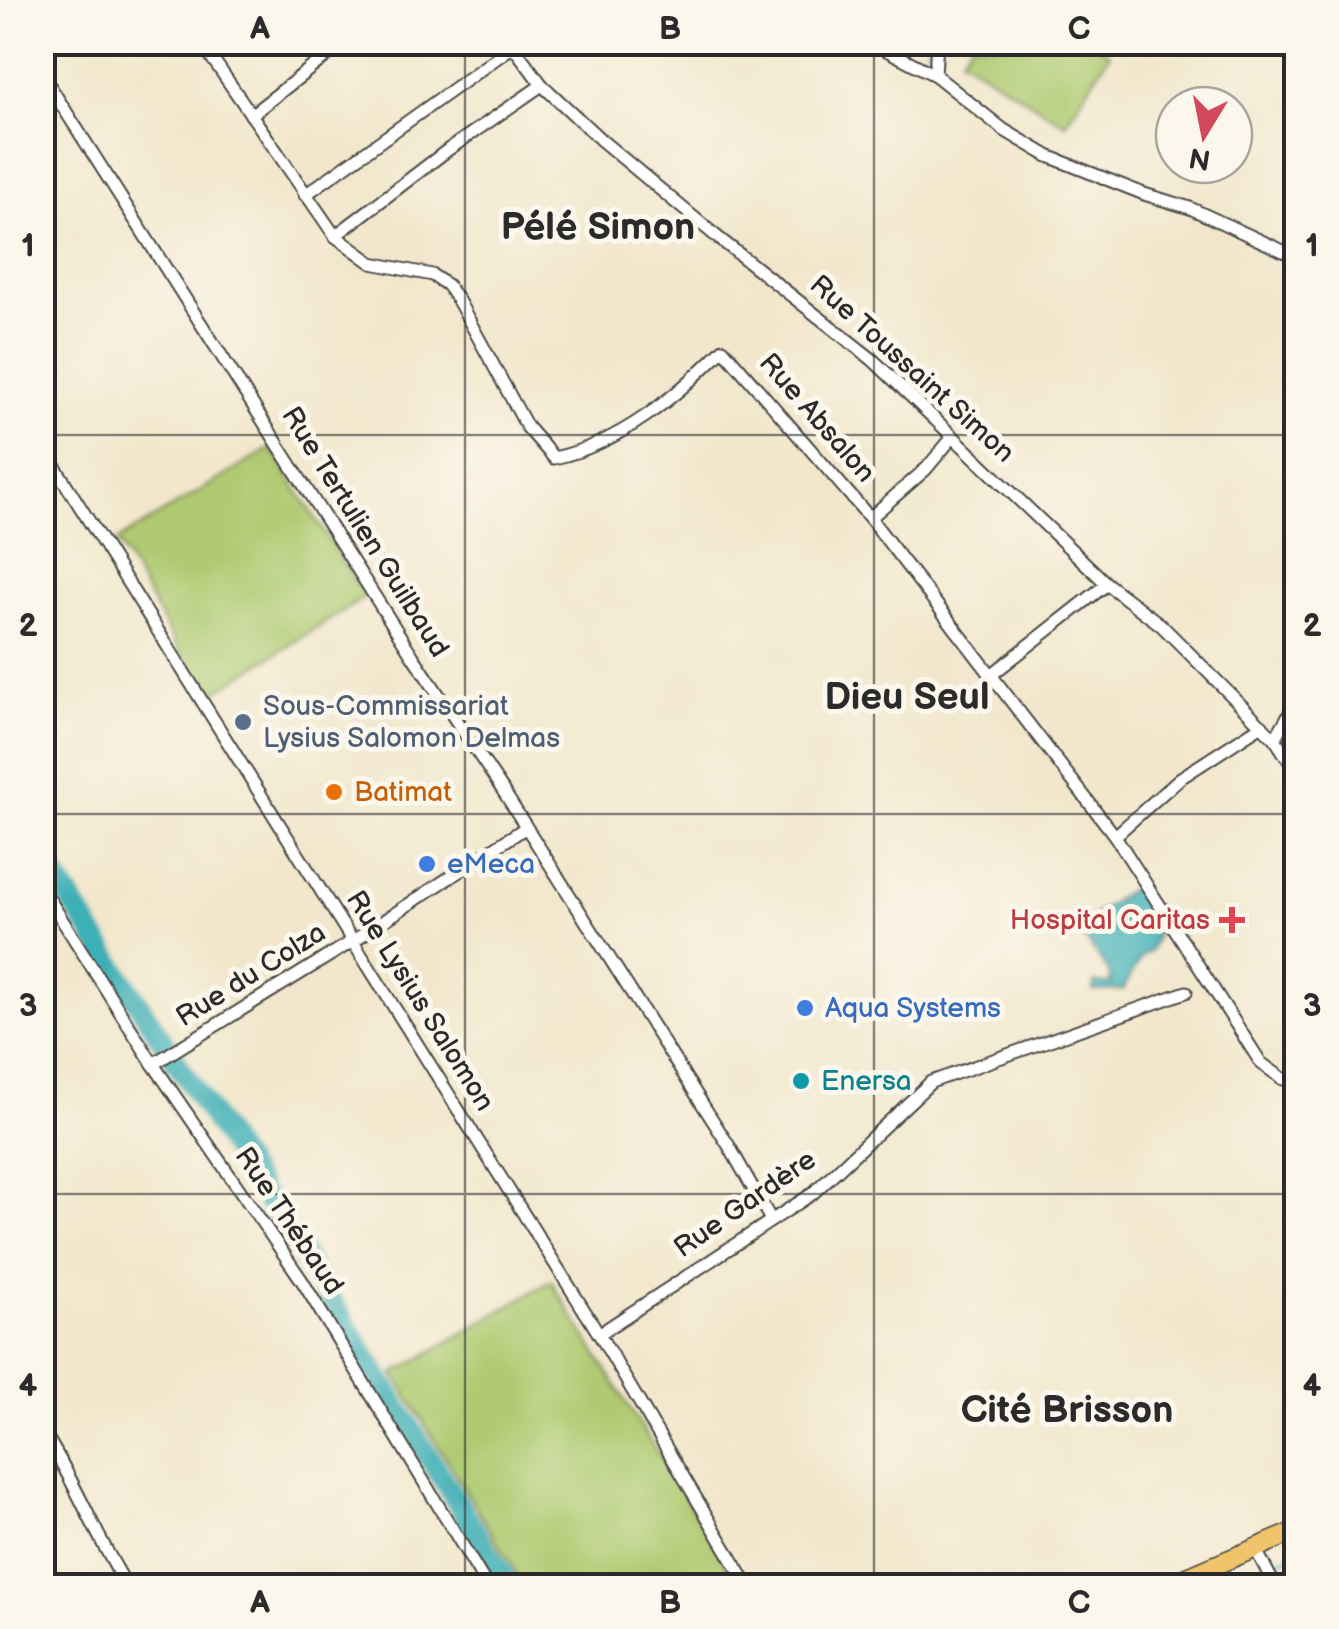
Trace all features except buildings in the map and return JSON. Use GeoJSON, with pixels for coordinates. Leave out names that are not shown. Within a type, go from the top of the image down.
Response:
{"type":"FeatureCollection","features":[{"type":"Feature","properties":{"kind":"main road"},"geometry":{"type":"LineString","coordinates":[[1166,1586],[1296,1531]]}},
{"type":"Feature","properties":{"kind":"street","name":"Rue Absalon"},"geometry":{"type":"LineString","coordinates":[[201,42],[335,236],[372,262],[432,275],[446,286],[459,302],[528,427],[554,458],[575,454],[632,426],[696,376],[723,348],[870,518],[1114,836],[1261,1063],[1283,1079],[1296,1079]]}},
{"type":"Feature","properties":{"kind":"street"},"geometry":{"type":"LineString","coordinates":[[250,115],[344,42]]}},
{"type":"Feature","properties":{"kind":"street"},"geometry":{"type":"LineString","coordinates":[[871,42],[935,75],[1004,130],[1048,156],[1190,208],[1296,257]]}},
{"type":"Feature","properties":{"kind":"street"},"geometry":{"type":"LineString","coordinates":[[935,75],[936,42]]}},
{"type":"Feature","properties":{"kind":"street"},"geometry":{"type":"LineString","coordinates":[[306,195],[511,44]]}},
{"type":"Feature","properties":{"kind":"street","name":"Rue Toussaint Simon"},"geometry":{"type":"LineString","coordinates":[[511,44],[542,85],[601,140],[873,360],[1107,584],[1161,626],[1276,739],[1296,772]]}},
{"type":"Feature","properties":{"kind":"street","name":"Rue Tertulien Guilbaud"},"geometry":{"type":"LineString","coordinates":[[42,74],[729,1146],[771,1220]]}},
{"type":"Feature","properties":{"kind":"street"},"geometry":{"type":"LineString","coordinates":[[335,236],[542,85]]}},
{"type":"Feature","properties":{"kind":"street"},"geometry":{"type":"LineString","coordinates":[[870,518],[926,469],[952,438]]}},
{"type":"Feature","properties":{"kind":"street","name":"Rue Lysius Salomon"},"geometry":{"type":"LineString","coordinates":[[42,446],[598,1334],[748,1586]]}},
{"type":"Feature","properties":{"kind":"street"},"geometry":{"type":"LineString","coordinates":[[990,676],[1107,584]]}},
{"type":"Feature","properties":{"kind":"street"},"geometry":{"type":"LineString","coordinates":[[1276,739],[1296,702]]}},
{"type":"Feature","properties":{"kind":"street"},"geometry":{"type":"LineString","coordinates":[[1114,836],[1180,779],[1262,726]]}},
{"type":"Feature","properties":{"kind":"street","name":"Rue du Colza"},"geometry":{"type":"LineString","coordinates":[[155,1063],[353,942],[525,828]]}},
{"type":"Feature","properties":{"kind":"street","name":"Rue Thébaud"},"geometry":{"type":"LineString","coordinates":[[42,888],[301,1279],[487,1586]]}},
{"type":"Feature","properties":{"kind":"street","name":"Rue Gardère"},"geometry":{"type":"LineString","coordinates":[[598,1334],[812,1194],[931,1082],[1186,992]]}},
{"type":"Feature","properties":{"kind":"street"},"geometry":{"type":"LineString","coordinates":[[42,1430],[63,1461],[104,1550],[127,1586]]}},
{"type":"Feature","properties":{"kind":"street"},"geometry":{"type":"LineString","coordinates":[[1255,1548],[1274,1586]]}},
{"type":"Feature","properties":{"kind":"green space"},"geometry":{"type":"Polygon","coordinates":[[[971,43],[1094,43],[1110,54],[1065,124],[961,58],[971,43]]]}},
{"type":"Feature","properties":{"kind":"green space"},"geometry":{"type":"Polygon","coordinates":[[[271,448],[365,597],[206,698],[117,541],[271,448]]]}},
{"type":"Feature","properties":{"kind":"green space"},"geometry":{"type":"Polygon","coordinates":[[[551,1281],[740,1586],[524,1586],[394,1374],[551,1281]]]}},
{"type":"Feature","properties":{"kind":"water"},"geometry":{"type":"Polygon","coordinates":[[[1135,886],[1162,917],[1151,950],[1141,958],[1123,990],[1093,991],[1094,983],[1111,984],[1109,972],[1077,927],[1135,886]]]}},
{"type":"Feature","properties":{"kind":"waterway"},"geometry":{"type":"LineString","coordinates":[[928,50],[929,42]]}},
{"type":"Feature","properties":{"kind":"waterway"},"geometry":{"type":"LineString","coordinates":[[42,856],[308,1264],[509,1586]]}},
{"type":"Feature","properties":{"kind":"waterway"},"geometry":{"type":"LineString","coordinates":[[1269,1566],[1296,1553]]}},
{"type":"Feature","properties":{"kind":"waterway"},"geometry":{"type":"LineString","coordinates":[[1219,1586],[1222,1580],[1251,1567]]}},
{"type":"Feature","properties":{"kind":"place","name":"Sous-Commissariat Lysius Salomon Delmas"},"geometry":{"type":"Point","coordinates":[243,722]}},
{"type":"Feature","properties":{"kind":"place","name":"Batimat"},"geometry":{"type":"Point","coordinates":[334,792]}},
{"type":"Feature","properties":{"kind":"place","name":"eMeca"},"geometry":{"type":"Point","coordinates":[427,864]}},
{"type":"Feature","properties":{"kind":"place","name":"Hospital Caritas"},"geometry":{"type":"Point","coordinates":[1232,920]}},
{"type":"Feature","properties":{"kind":"place","name":"Aqua Systems"},"geometry":{"type":"Point","coordinates":[805,1008]}},
{"type":"Feature","properties":{"kind":"place","name":"Enersa"},"geometry":{"type":"Point","coordinates":[801,1081]}},
{"type":"Feature","properties":{"kind":"district","name":"Pélé Simon"},"geometry":{"type":"Point","coordinates":[598,227]}},
{"type":"Feature","properties":{"kind":"district","name":"Dieu Seul"},"geometry":{"type":"Point","coordinates":[907,697]}},
{"type":"Feature","properties":{"kind":"district","name":"Cité Brisson"},"geometry":{"type":"Point","coordinates":[1067,1410]}}]}
